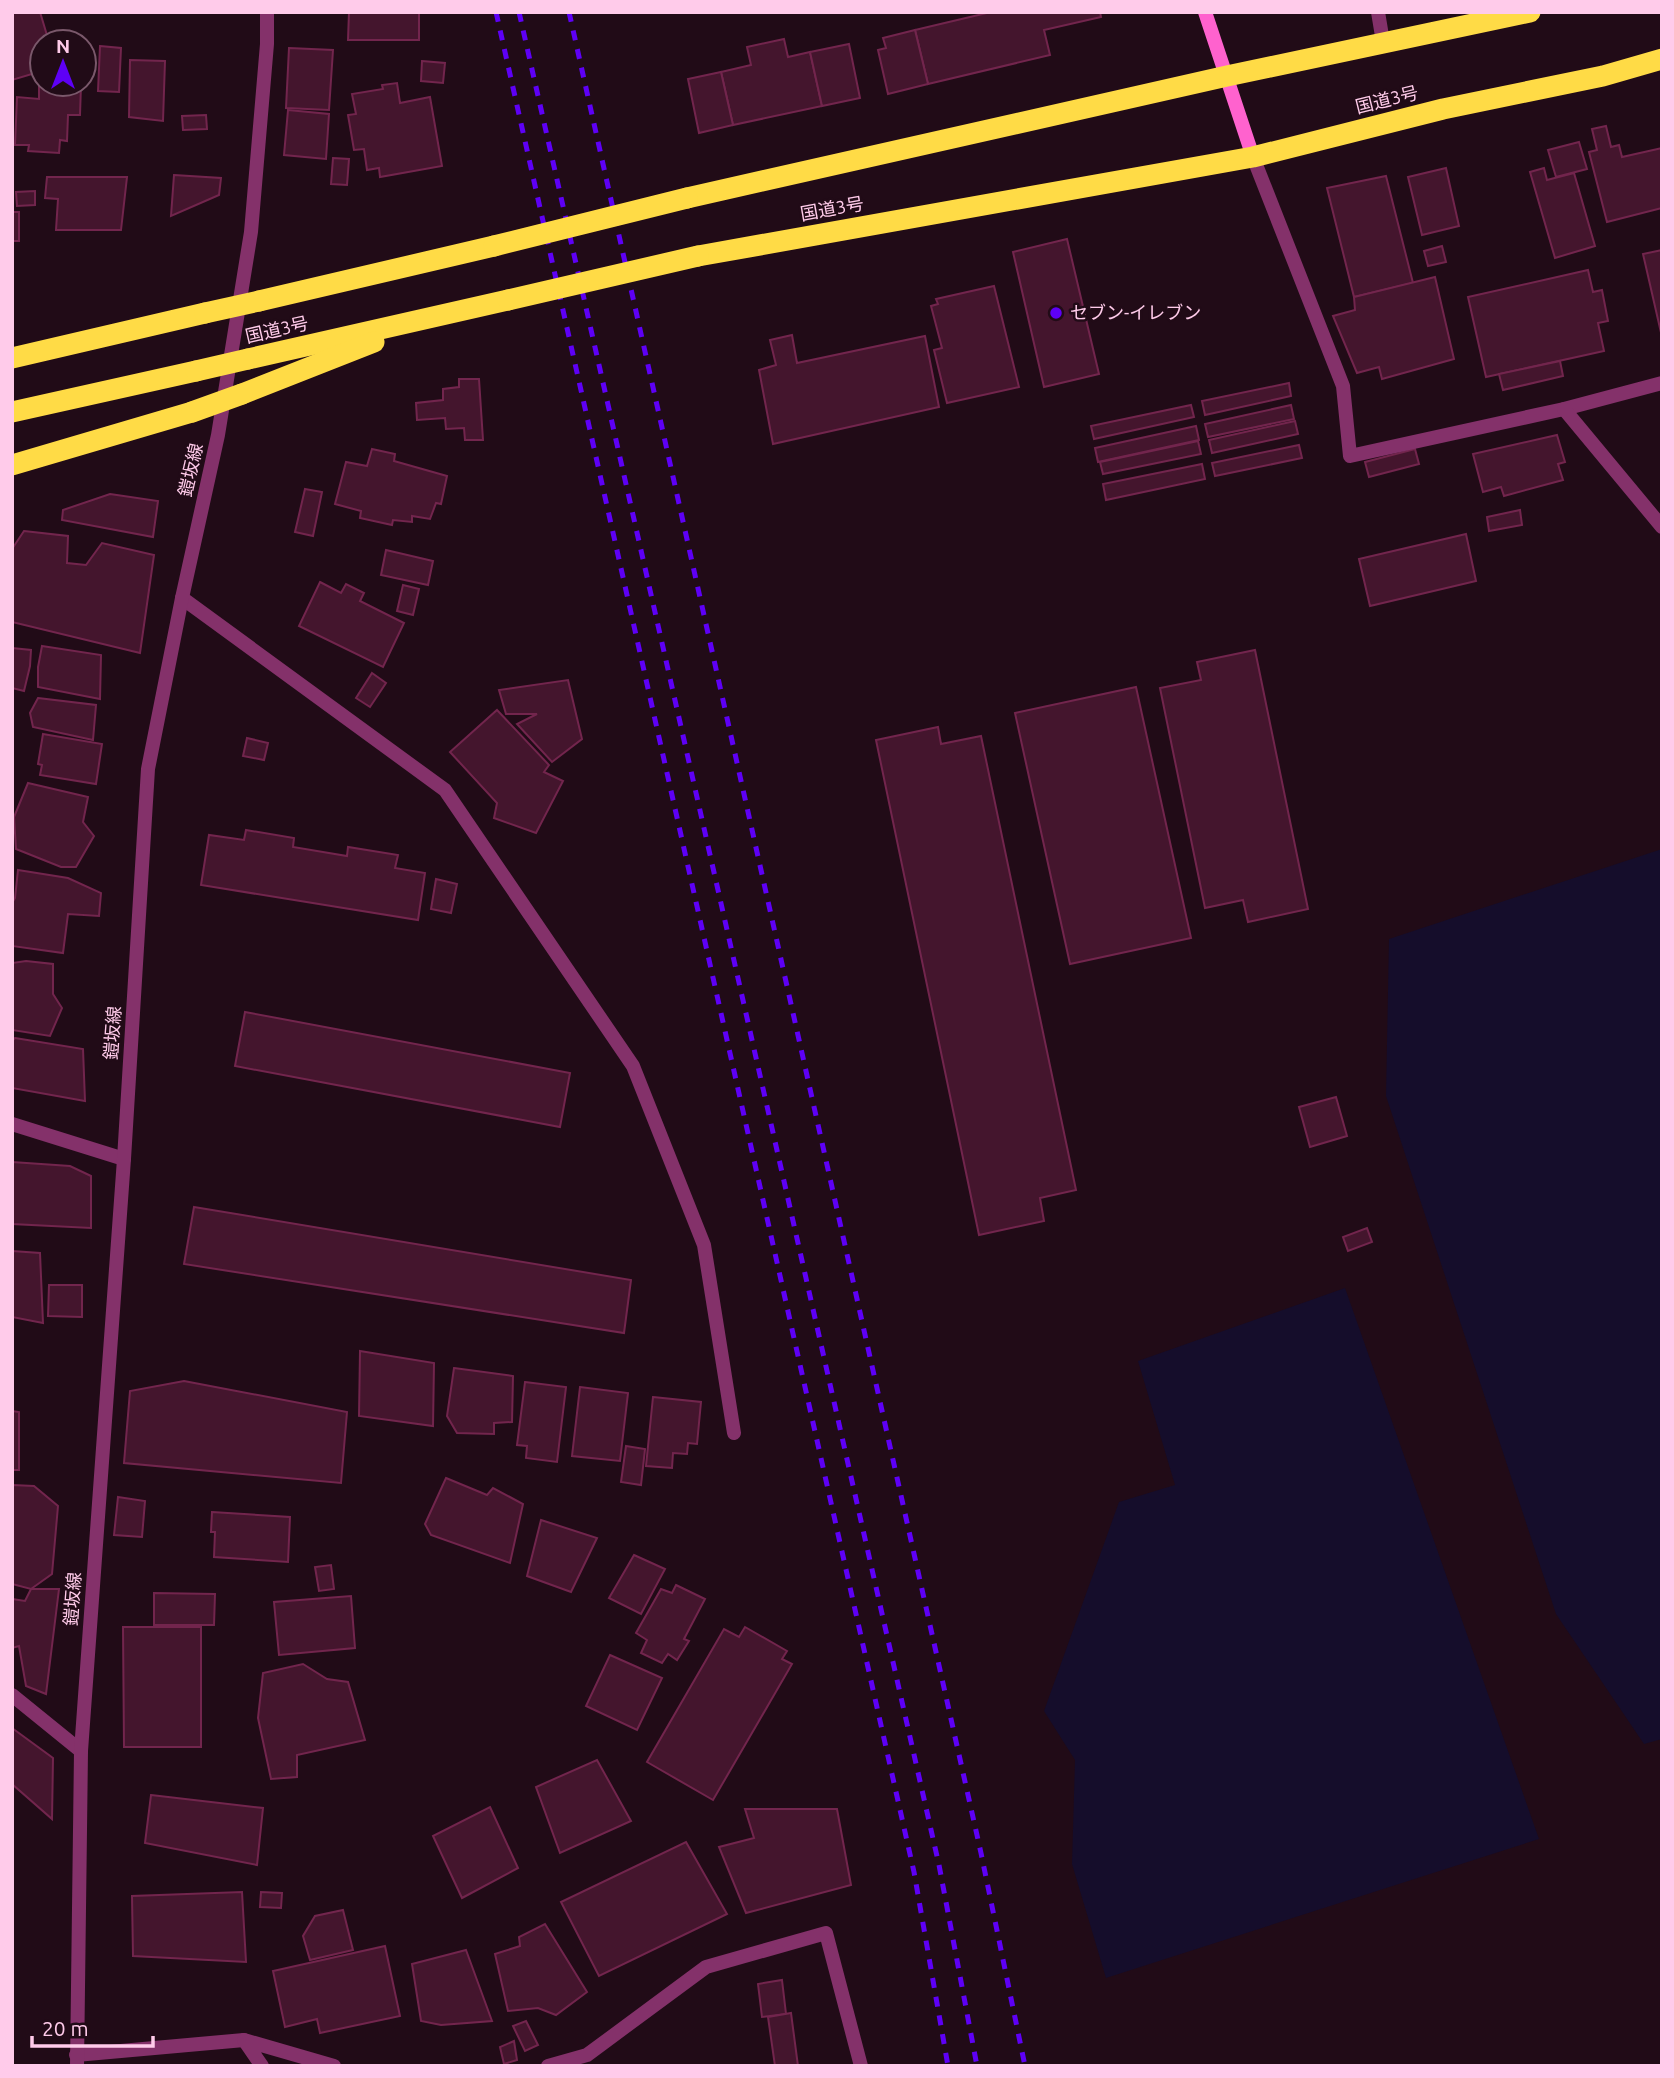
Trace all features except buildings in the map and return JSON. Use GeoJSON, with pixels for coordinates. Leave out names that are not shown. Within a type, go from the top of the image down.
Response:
{"type":"FeatureCollection","features":[{"type":"Feature","properties":{"kind":"highway","name":"国道3号"},"geometry":{"type":"LineString","coordinates":[[12,358],[494,246],[687,198],[1227,76],[1530,12]]}},
{"type":"Feature","properties":{"kind":"highway","name":"国道3号"},"geometry":{"type":"LineString","coordinates":[[12,412],[435,318],[698,256],[1253,157],[1444,109],[1603,76],[1662,60]]}},
{"type":"Feature","properties":{"kind":"highway"},"geometry":{"type":"LineString","coordinates":[[12,465],[192,412],[435,318]]}},
{"type":"Feature","properties":{"kind":"street","name":"鎧坂線"},"geometry":{"type":"LineString","coordinates":[[77,2061],[81,1751],[124,1160],[148,769],[218,435],[251,232],[267,44],[267,12]]}},
{"type":"Feature","properties":{"kind":"street"},"geometry":{"type":"LineString","coordinates":[[1205,12],[1253,157],[1343,386],[1350,456],[1564,409],[1662,383]]}},
{"type":"Feature","properties":{"kind":"street"},"geometry":{"type":"LineString","coordinates":[[1378,12],[1383,42]]}},
{"type":"Feature","properties":{"kind":"street"},"geometry":{"type":"LineString","coordinates":[[1564,409],[1662,527]]}},
{"type":"Feature","properties":{"kind":"street"},"geometry":{"type":"LineString","coordinates":[[182,598],[444,790],[633,1066],[704,1245],[734,1433]]}},
{"type":"Feature","properties":{"kind":"street"},"geometry":{"type":"LineString","coordinates":[[12,1124],[124,1160]]}},
{"type":"Feature","properties":{"kind":"street"},"geometry":{"type":"LineString","coordinates":[[12,1695],[81,1751]]}},
{"type":"Feature","properties":{"kind":"street"},"geometry":{"type":"LineString","coordinates":[[548,2066],[587,2055],[706,1967],[826,1933],[861,2066]]}},
{"type":"Feature","properties":{"kind":"street"},"geometry":{"type":"LineString","coordinates":[[77,2061],[244,2040],[334,2066]]}},
{"type":"Feature","properties":{"kind":"street"},"geometry":{"type":"LineString","coordinates":[[244,2040],[262,2066]]}},
{"type":"Feature","properties":{"kind":"shaded area"},"geometry":{"type":"Polygon","coordinates":[[[1662,849],[1662,1739],[1644,1744],[1556,1614],[1386,1096],[1389,939],[1662,849]]]}},
{"type":"Feature","properties":{"kind":"shaded area"},"geometry":{"type":"Polygon","coordinates":[[[1345,1288],[1539,1839],[1106,1978],[1072,1864],[1075,1760],[1044,1711],[1119,1502],[1175,1485],[1138,1361],[1345,1288]]]}},
{"type":"Feature","properties":{"kind":"railway"},"geometry":{"type":"LineString","coordinates":[[496,12],[914,1872],[948,2066]]}},
{"type":"Feature","properties":{"kind":"railway"},"geometry":{"type":"LineString","coordinates":[[519,12],[939,1865],[977,2066]]}},
{"type":"Feature","properties":{"kind":"railway"},"geometry":{"type":"LineString","coordinates":[[569,12],[981,1853],[1025,2066]]}},
{"type":"Feature","properties":{"kind":"place","name":"セブン-イレブン"},"geometry":{"type":"Point","coordinates":[1056,313]}}]}
